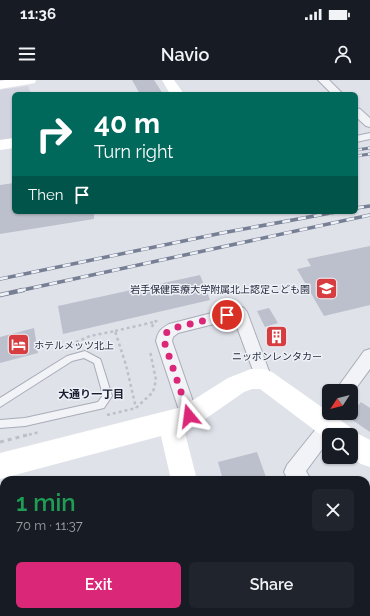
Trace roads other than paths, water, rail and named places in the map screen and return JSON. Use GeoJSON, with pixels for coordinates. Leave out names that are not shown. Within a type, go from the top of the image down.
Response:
{"type":"FeatureCollection","features":[{"type":"Feature","properties":{"kind":"street"},"geometry":{"type":"LineString","coordinates":[[0,85],[30,80]]}},
{"type":"Feature","properties":{"kind":"street"},"geometry":{"type":"LineString","coordinates":[[168,80],[176,92]]}},
{"type":"Feature","properties":{"kind":"street"},"geometry":{"type":"LineString","coordinates":[[323,80],[336,92]]}},
{"type":"Feature","properties":{"kind":"street"},"geometry":{"type":"LineString","coordinates":[[358,113],[370,124]]}},
{"type":"Feature","properties":{"kind":"street"},"geometry":{"type":"LineString","coordinates":[[358,139],[370,136]]}},
{"type":"Feature","properties":{"kind":"street"},"geometry":{"type":"LineString","coordinates":[[0,145],[12,143]]}},
{"type":"Feature","properties":{"kind":"street"},"geometry":{"type":"LineString","coordinates":[[184,476],[180,419],[164,341],[166,333],[174,328],[239,312],[264,379]]}},
{"type":"Feature","properties":{"kind":"street"},"geometry":{"type":"LineString","coordinates":[[349,384],[370,356]]}},
{"type":"Feature","properties":{"kind":"street"},"geometry":{"type":"LineString","coordinates":[[0,466],[180,419],[236,385],[251,379],[264,379],[330,423],[294,472],[298,476]]}},
{"type":"Feature","properties":{"kind":"street"},"geometry":{"type":"LineString","coordinates":[[358,447],[370,455]]}},
{"type":"Feature","properties":{"kind":"lane"},"geometry":{"type":"LineString","coordinates":[[0,403],[70,358],[85,354],[97,361],[108,396],[101,405],[25,422],[0,424]]}},
{"type":"Feature","properties":{"kind":"railway"},"geometry":{"type":"LineString","coordinates":[[358,150],[370,148]]}},
{"type":"Feature","properties":{"kind":"railway"},"geometry":{"type":"LineString","coordinates":[[358,156],[370,154]]}},
{"type":"Feature","properties":{"kind":"railway"},"geometry":{"type":"LineString","coordinates":[[358,208],[370,206]]}},
{"type":"Feature","properties":{"kind":"railway"},"geometry":{"type":"LineString","coordinates":[[0,279],[222,233],[325,214]]}},
{"type":"Feature","properties":{"kind":"railway"},"geometry":{"type":"LineString","coordinates":[[18,291],[370,215]]}},
{"type":"Feature","properties":{"kind":"railway"},"geometry":{"type":"LineString","coordinates":[[0,295],[23,290]]}},
{"type":"Feature","properties":{"kind":"place","name":"岩手保健医療大学附属北上認定こども園"},"geometry":{"type":"Point","coordinates":[326,289]}},
{"type":"Feature","properties":{"kind":"place","name":"ニッポンレンタカー"},"geometry":{"type":"Point","coordinates":[277,336]}},
{"type":"Feature","properties":{"kind":"place","name":"ホテルメッツ北上"},"geometry":{"type":"Point","coordinates":[18,345]}},
{"type":"Feature","properties":{"kind":"district","name":"大通り一丁目"},"geometry":{"type":"Point","coordinates":[91,394]}}]}
